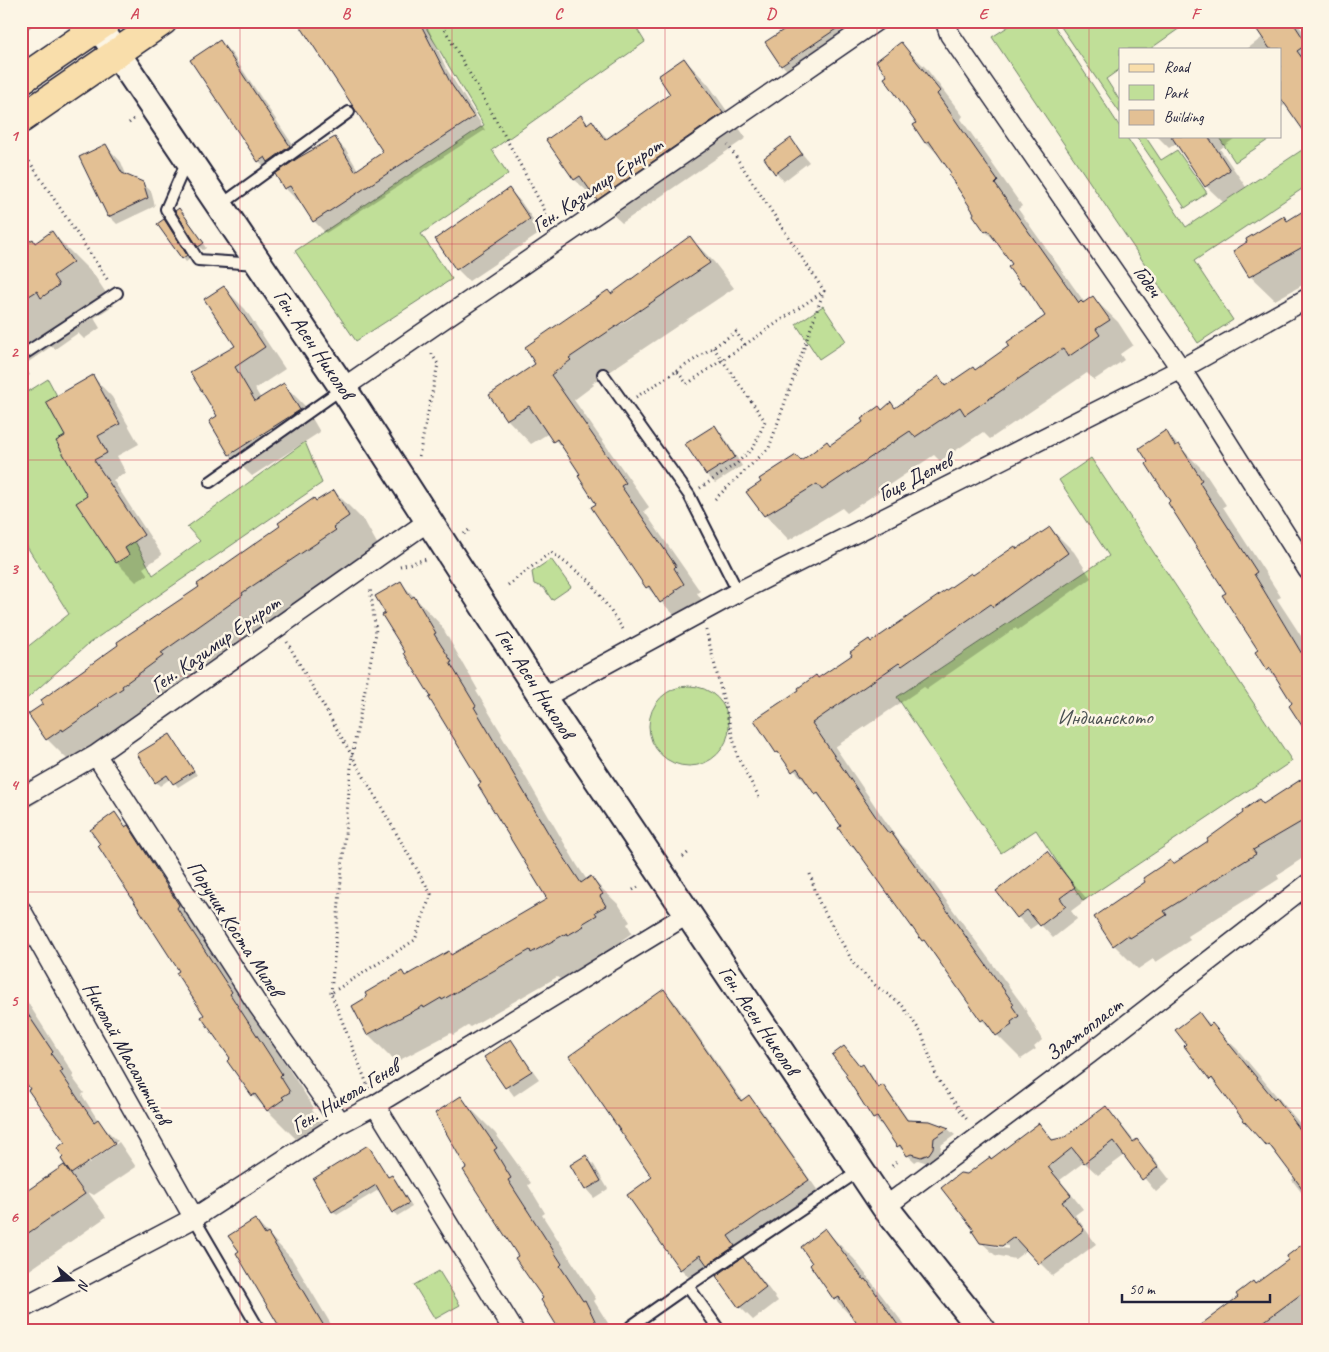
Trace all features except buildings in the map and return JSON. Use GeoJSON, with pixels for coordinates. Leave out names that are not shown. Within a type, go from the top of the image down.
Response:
{"type":"FeatureCollection","features":[{"type":"Feature","properties":{"kind":"main road"},"geometry":{"type":"LineString","coordinates":[[21,120],[163,21]]}},
{"type":"Feature","properties":{"kind":"main road"},"geometry":{"type":"LineString","coordinates":[[21,80],[103,24]]}},
{"type":"Feature","properties":{"kind":"street","name":"Ген. Казимир Ернрот"},"geometry":{"type":"LineString","coordinates":[[344,388],[876,21]]}},
{"type":"Feature","properties":{"kind":"street","name":"Годеч"},"geometry":{"type":"LineString","coordinates":[[945,21],[950,35],[1181,369],[1308,570]]}},
{"type":"Feature","properties":{"kind":"street","name":"Ген. Асен Николов"},"geometry":{"type":"LineString","coordinates":[[103,24],[117,54],[344,388],[543,698],[860,1170],[885,1207],[983,1331]]}},
{"type":"Feature","properties":{"kind":"street","name":"Гоце Делчев"},"geometry":{"type":"LineString","coordinates":[[543,698],[738,592],[1181,369],[1308,298]]}},
{"type":"Feature","properties":{"kind":"street","name":"Ген. Казимир Ернрот"},"geometry":{"type":"LineString","coordinates":[[21,798],[96,755],[430,520]]}},
{"type":"Feature","properties":{"kind":"street","name":"Поручик Коста Милев"},"geometry":{"type":"LineString","coordinates":[[96,755],[258,1007],[341,1123]]}},
{"type":"Feature","properties":{"kind":"street","name":"Златопласт"},"geometry":{"type":"LineString","coordinates":[[885,1207],[1089,1054],[1308,884]]}},
{"type":"Feature","properties":{"kind":"street","name":"Николай Масалитинов"},"geometry":{"type":"LineString","coordinates":[[21,910],[194,1218]]}},
{"type":"Feature","properties":{"kind":"street","name":"Ген. Никола Генев"},"geometry":{"type":"LineString","coordinates":[[21,1309],[194,1218],[341,1123],[375,1105],[688,914]]}},
{"type":"Feature","properties":{"kind":"street"},"geometry":{"type":"LineString","coordinates":[[375,1105],[514,1331]]}},
{"type":"Feature","properties":{"kind":"lane"},"geometry":{"type":"LineString","coordinates":[[221,205],[349,112]]}},
{"type":"Feature","properties":{"kind":"lane"},"geometry":{"type":"LineString","coordinates":[[188,158],[166,209],[198,260],[261,264]]}},
{"type":"Feature","properties":{"kind":"lane"},"geometry":{"type":"LineString","coordinates":[[21,356],[116,293]]}},
{"type":"Feature","properties":{"kind":"lane"},"geometry":{"type":"LineString","coordinates":[[603,374],[689,495],[738,592]]}},
{"type":"Feature","properties":{"kind":"lane"},"geometry":{"type":"LineString","coordinates":[[210,482],[344,388]]}},
{"type":"Feature","properties":{"kind":"lane"},"geometry":{"type":"LineString","coordinates":[[631,1326],[860,1170]]}},
{"type":"Feature","properties":{"kind":"lane"},"geometry":{"type":"LineString","coordinates":[[194,1218],[260,1331]]}},
{"type":"Feature","properties":{"kind":"lane"},"geometry":{"type":"LineString","coordinates":[[688,1286],[720,1331]]}},
{"type":"Feature","properties":{"kind":"path"},"geometry":{"type":"LineString","coordinates":[[440,21],[502,129],[559,238]]}},
{"type":"Feature","properties":{"kind":"path"},"geometry":{"type":"LineString","coordinates":[[718,130],[824,292]]}},
{"type":"Feature","properties":{"kind":"path"},"geometry":{"type":"LineString","coordinates":[[21,149],[116,293]]}},
{"type":"Feature","properties":{"kind":"path"},"geometry":{"type":"LineString","coordinates":[[677,371],[687,384],[824,292]]}},
{"type":"Feature","properties":{"kind":"path"},"geometry":{"type":"LineString","coordinates":[[715,499],[770,448],[824,292]]}},
{"type":"Feature","properties":{"kind":"path"},"geometry":{"type":"LineString","coordinates":[[625,405],[736,332],[745,345]]}},
{"type":"Feature","properties":{"kind":"path"},"geometry":{"type":"LineString","coordinates":[[418,456],[438,364],[420,334]]}},
{"type":"Feature","properties":{"kind":"path"},"geometry":{"type":"LineString","coordinates":[[689,495],[736,464],[754,447],[765,421],[713,347]]}},
{"type":"Feature","properties":{"kind":"path"},"geometry":{"type":"LineString","coordinates":[[464,534],[469,530]]}},
{"type":"Feature","properties":{"kind":"path"},"geometry":{"type":"LineString","coordinates":[[508,585],[551,552],[590,581],[637,648]]}},
{"type":"Feature","properties":{"kind":"path"},"geometry":{"type":"LineString","coordinates":[[396,569],[403,565],[423,562]]}},
{"type":"Feature","properties":{"kind":"path"},"geometry":{"type":"LineString","coordinates":[[375,1105],[331,992],[352,756],[376,633],[369,588],[376,583]]}},
{"type":"Feature","properties":{"kind":"path"},"geometry":{"type":"LineString","coordinates":[[701,612],[738,758],[759,797]]}},
{"type":"Feature","properties":{"kind":"path"},"geometry":{"type":"LineString","coordinates":[[278,627],[431,894],[416,940],[331,992]]}},
{"type":"Feature","properties":{"kind":"path"},"geometry":{"type":"LineString","coordinates":[[683,856],[689,852]]}},
{"type":"Feature","properties":{"kind":"path"},"geometry":{"type":"LineString","coordinates":[[810,874],[819,902],[854,964],[876,986],[902,1005],[922,1034],[937,1078],[978,1136]]}},
{"type":"Feature","properties":{"kind":"path"},"geometry":{"type":"LineString","coordinates":[[633,890],[638,887]]}},
{"type":"Feature","properties":{"kind":"path"},"geometry":{"type":"LineString","coordinates":[[892,1166],[896,1162]]}},
{"type":"Feature","properties":{"kind":"green space"},"geometry":{"type":"Polygon","coordinates":[[[21,21],[38,21],[21,33],[21,21]]]}},
{"type":"Feature","properties":{"kind":"green space"},"geometry":{"type":"Polygon","coordinates":[[[422,21],[632,21],[645,42],[492,150],[508,174],[421,234],[452,279],[356,341],[295,251],[484,125],[422,21]]]}},
{"type":"Feature","properties":{"kind":"green space"},"geometry":{"type":"Polygon","coordinates":[[[1017,21],[1051,21],[1119,125],[1119,138],[1127,138],[1186,227],[1308,146],[1308,185],[1194,261],[1233,320],[1198,343],[992,37],[1017,21]]]}},
{"type":"Feature","properties":{"kind":"green space"},"geometry":{"type":"Polygon","coordinates":[[[1057,21],[1190,21],[1151,48],[1119,48],[1119,70],[1106,79],[1119,99],[1119,112],[1057,21]]]}},
{"type":"Feature","properties":{"kind":"green space"},"geometry":{"type":"Polygon","coordinates":[[[1137,138],[1146,138],[1161,160],[1177,150],[1207,193],[1185,208],[1137,138]]]}},
{"type":"Feature","properties":{"kind":"green space"},"geometry":{"type":"Polygon","coordinates":[[[1219,138],[1271,138],[1235,162],[1219,138]]]}},
{"type":"Feature","properties":{"kind":"green space"},"geometry":{"type":"Polygon","coordinates":[[[823,306],[846,341],[819,359],[796,324],[823,306]]]}},
{"type":"Feature","properties":{"kind":"green space"},"geometry":{"type":"Polygon","coordinates":[[[48,379],[153,575],[200,541],[187,527],[305,442],[322,483],[88,644],[21,704],[21,652],[69,614],[21,537],[21,396],[48,379]]]}},
{"type":"Feature","properties":{"kind":"green space","name":"Индианското"},"geometry":{"type":"Polygon","coordinates":[[[1091,458],[1292,761],[1083,901],[1036,830],[1001,853],[897,697],[1109,556],[1059,480],[1091,458]]]}},
{"type":"Feature","properties":{"kind":"green space"},"geometry":{"type":"Polygon","coordinates":[[[551,559],[571,587],[552,600],[544,588],[534,584],[532,572],[551,559]]]}},
{"type":"Feature","properties":{"kind":"green space"},"geometry":{"type":"Polygon","coordinates":[[[689,686],[704,689],[717,698],[726,711],[729,726],[726,741],[717,754],[704,763],[689,766],[674,763],[661,754],[652,741],[649,726],[652,711],[661,698],[674,689],[689,686]]]}},
{"type":"Feature","properties":{"kind":"green space"},"geometry":{"type":"Polygon","coordinates":[[[439,1271],[460,1305],[435,1319],[414,1285],[439,1271]]]}}]}
